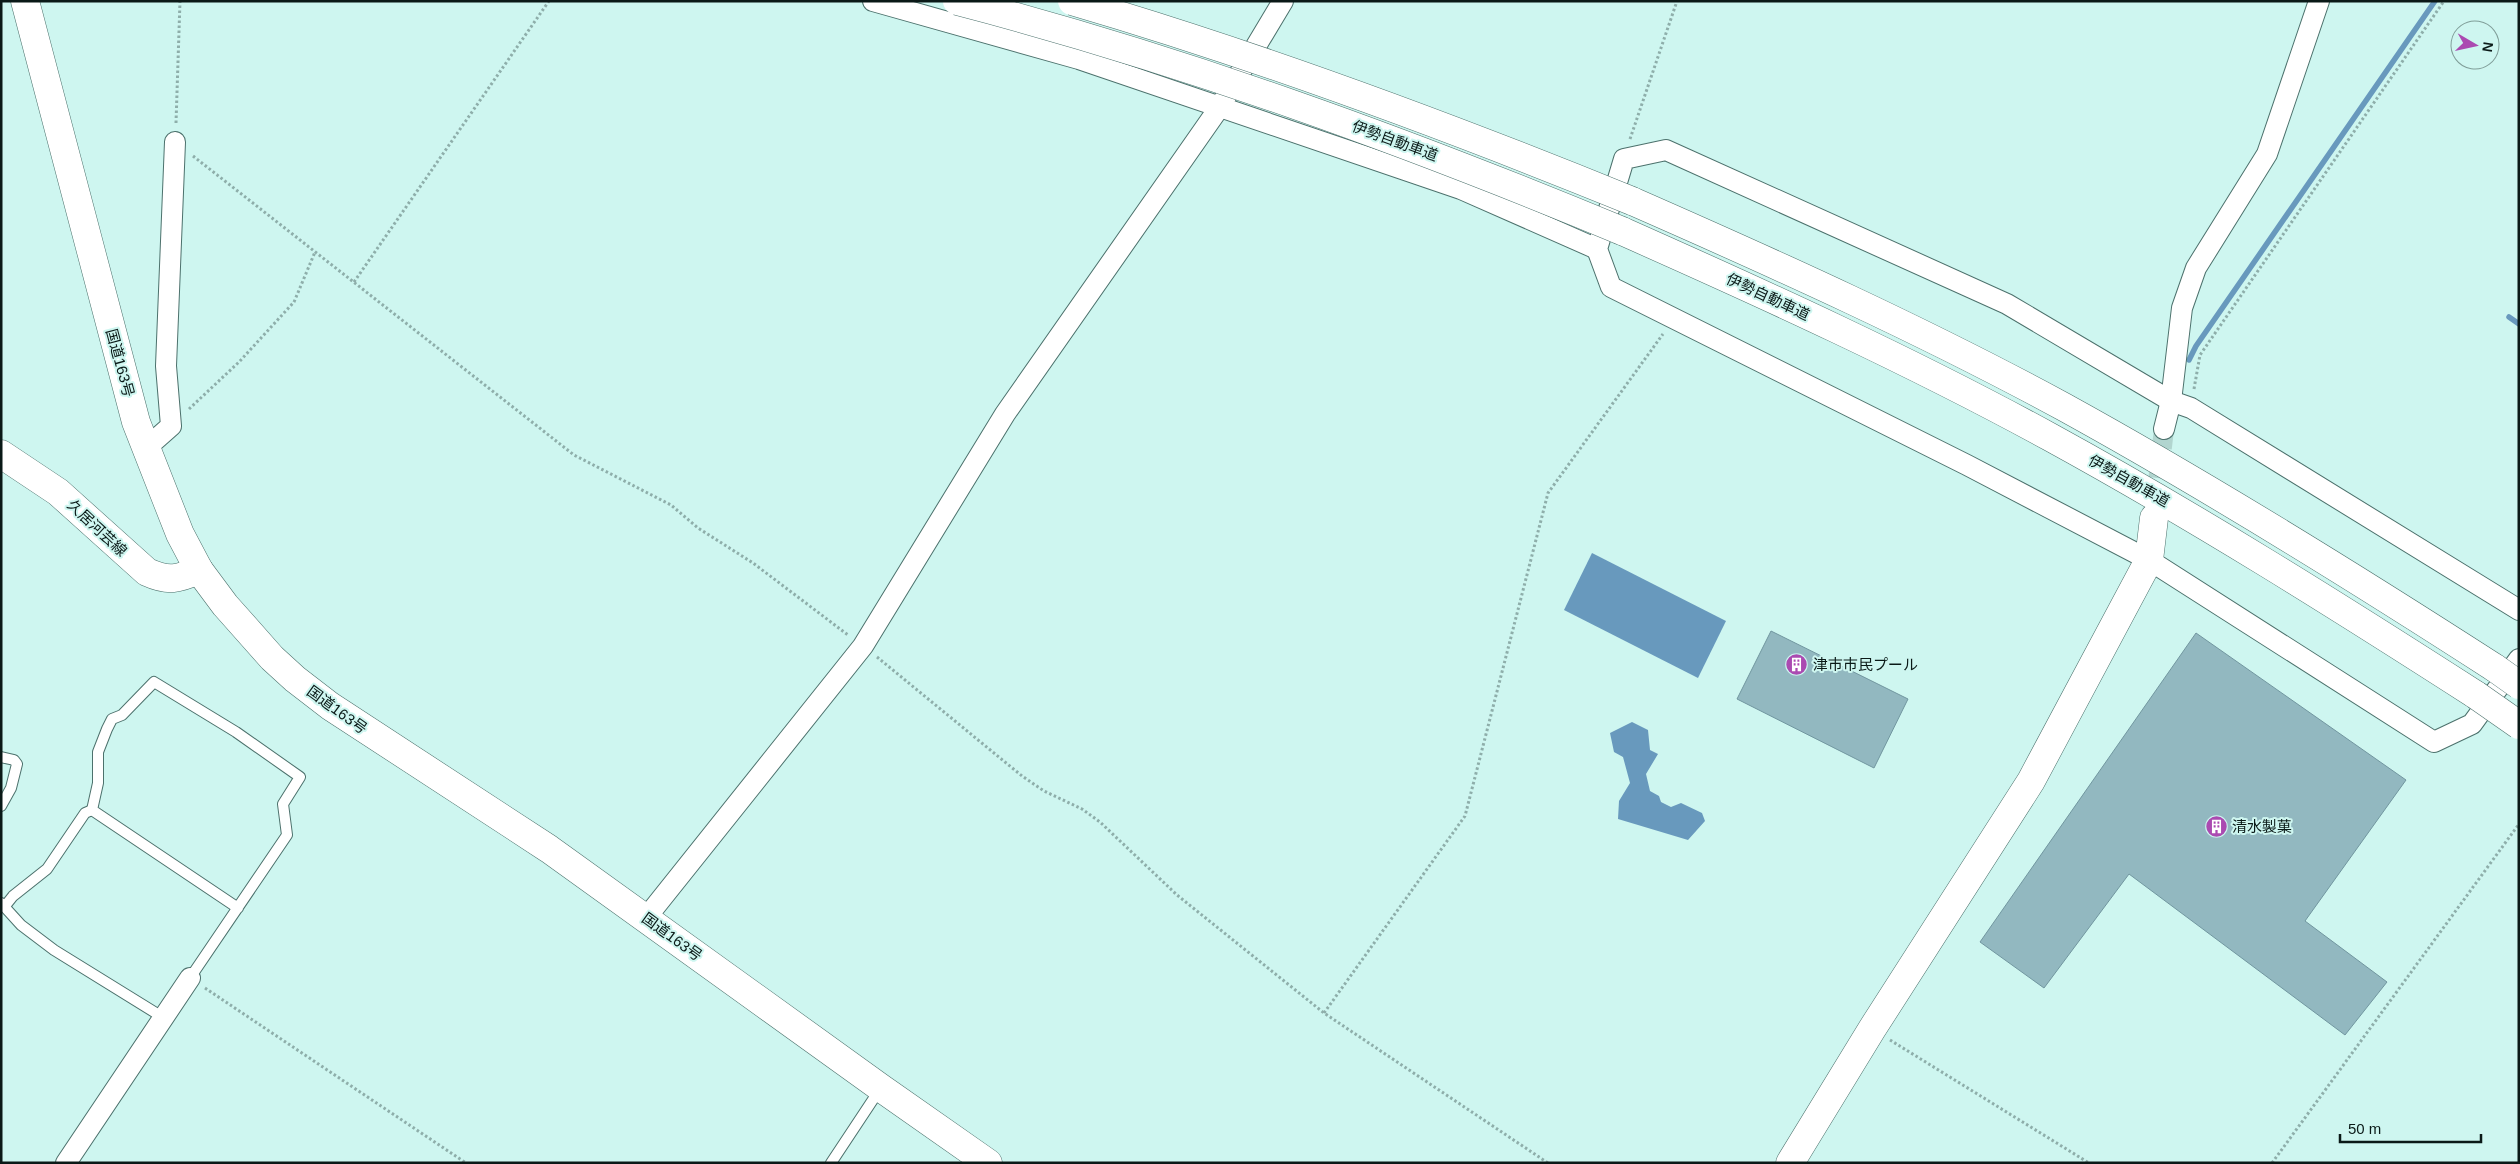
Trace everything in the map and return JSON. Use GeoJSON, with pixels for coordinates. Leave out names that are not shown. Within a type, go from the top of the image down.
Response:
{"type":"FeatureCollection","features":[{"type":"Feature","properties":{"kind":"main road","name":"国道163号"},"geometry":{"type":"LineString","coordinates":[[25,1],[136,422],[145,449],[180,534],[199,570],[248,632],[295,678],[369,733],[550,849],[988,1163]]}},
{"type":"Feature","properties":{"kind":"main road","name":"伊勢自動車道"},"geometry":{"type":"LineString","coordinates":[[956,1],[1160,60],[1377,133],[1622,231],[1768,296],[1910,364],[2048,436],[2189,515],[2262,559],[2519,725]]}},
{"type":"Feature","properties":{"kind":"main road","name":"伊勢自動車道"},"geometry":{"type":"LineString","coordinates":[[1072,1],[1170,30],[1387,104],[1632,201],[1780,266],[1930,338],[2063,407],[2343,571],[2507,663],[2519,685]]}},
{"type":"Feature","properties":{"kind":"main road","name":"久居河芸線"},"geometry":{"type":"LineString","coordinates":[[1,454],[58,492],[147,572],[163,579],[181,578],[199,570]]}},
{"type":"Feature","properties":{"kind":"main road"},"geometry":{"type":"LineString","coordinates":[[1790,1163],[1872,1029],[2031,782],[2149,560],[2154,518]]}},
{"type":"Feature","properties":{"kind":"street"},"geometry":{"type":"LineString","coordinates":[[873,1],[1079,60],[1461,190],[1597,249]]}},
{"type":"Feature","properties":{"kind":"street"},"geometry":{"type":"LineString","coordinates":[[646,918],[864,646],[1005,414],[1218,108],[1283,1]]}},
{"type":"Feature","properties":{"kind":"street"},"geometry":{"type":"LineString","coordinates":[[2164,429],[2171,401],[2182,308],[2196,268],[2266,154],[2319,1]]}},
{"type":"Feature","properties":{"kind":"street"},"geometry":{"type":"LineString","coordinates":[[145,449],[171,426],[166,366],[175,142]]}},
{"type":"Feature","properties":{"kind":"street"},"geometry":{"type":"LineString","coordinates":[[2507,663],[2472,724],[2434,742],[2149,560],[1967,465],[1611,287],[1597,249],[1624,159],[1666,150],[2007,304],[2171,401],[2191,408],[2519,610]]}},
{"type":"Feature","properties":{"kind":"street"},"geometry":{"type":"LineString","coordinates":[[66,1163],[190,978]]}},
{"type":"Feature","properties":{"kind":"lane"},"geometry":{"type":"LineString","coordinates":[[92,810],[98,783],[98,752],[107,729],[112,720],[122,715],[154,682],[236,732],[300,777],[283,804],[287,836],[190,978]]}},
{"type":"Feature","properties":{"kind":"lane"},"geometry":{"type":"LineString","coordinates":[[1,757],[14,760],[17,764],[11,788],[1,806]]}},
{"type":"Feature","properties":{"kind":"lane"},"geometry":{"type":"LineString","coordinates":[[92,810],[85,813],[46,869],[3,905],[22,925],[54,950],[164,1018]]}},
{"type":"Feature","properties":{"kind":"lane"},"geometry":{"type":"LineString","coordinates":[[92,810],[238,908]]}},
{"type":"Feature","properties":{"kind":"lane"},"geometry":{"type":"LineString","coordinates":[[831,1163],[881,1088]]}},
{"type":"Feature","properties":{"kind":"path"},"geometry":{"type":"LineString","coordinates":[[180,1],[175,142],[574,456],[671,505],[698,528],[753,563],[864,646],[1022,776],[1044,791],[1082,809],[1100,822],[1177,895],[1324,1014],[1548,1163]]}},
{"type":"Feature","properties":{"kind":"path"},"geometry":{"type":"LineString","coordinates":[[354,282],[549,1]]}},
{"type":"Feature","properties":{"kind":"path"},"geometry":{"type":"LineString","coordinates":[[1624,159],[1677,1]]}},
{"type":"Feature","properties":{"kind":"path"},"geometry":{"type":"LineString","coordinates":[[2191,408],[2200,355],[2444,1]]}},
{"type":"Feature","properties":{"kind":"path"},"geometry":{"type":"LineString","coordinates":[[171,426],[240,362],[294,302],[315,252]]}},
{"type":"Feature","properties":{"kind":"path"},"geometry":{"type":"LineString","coordinates":[[1324,1014],[1464,816],[1548,493],[1675,318]]}},
{"type":"Feature","properties":{"kind":"path"},"geometry":{"type":"LineString","coordinates":[[2272,1163],[2519,824]]}},
{"type":"Feature","properties":{"kind":"path"},"geometry":{"type":"LineString","coordinates":[[190,978],[466,1163]]}},
{"type":"Feature","properties":{"kind":"path"},"geometry":{"type":"LineString","coordinates":[[1872,1029],[2089,1163]]}},
{"type":"Feature","properties":{"kind":"water"},"geometry":{"type":"Polygon","coordinates":[[[1592,553],[1726,621],[1698,678],[1564,610],[1592,553]]]}},
{"type":"Feature","properties":{"kind":"water"},"geometry":{"type":"Polygon","coordinates":[[[1632,722],[1648,730],[1650,750],[1658,754],[1646,774],[1650,791],[1659,796],[1661,802],[1671,807],[1681,803],[1702,813],[1705,821],[1688,840],[1618,819],[1619,801],[1630,783],[1623,757],[1614,752],[1610,733],[1632,722]]]}},
{"type":"Feature","properties":{"kind":"building","name":"津市市民プール"},"geometry":{"type":"Polygon","coordinates":[[[1771,631],[1908,699],[1874,768],[1737,699],[1771,631]]]}},
{"type":"Feature","properties":{"kind":"building","name":"清水製菓"},"geometry":{"type":"Polygon","coordinates":[[[2196,633],[2406,780],[2305,921],[2387,982],[2345,1035],[2129,874],[2044,988],[1980,942],[2196,633]]]}},
{"type":"Feature","properties":{"kind":"waterway"},"geometry":{"type":"LineString","coordinates":[[2189,360],[2196,346],[2435,1]]}},
{"type":"Feature","properties":{"kind":"waterway"},"geometry":{"type":"LineString","coordinates":[[2509,317],[2519,324]]}},
{"type":"Feature","properties":{"kind":"tunnel"},"geometry":{"type":"LineString","coordinates":[[2155,508],[2164,429]]}},
{"type":"Feature","properties":{"kind":"place","name":"津市市民プール"},"geometry":{"type":"Point","coordinates":[1797,665]}},
{"type":"Feature","properties":{"kind":"place","name":"清水製菓"},"geometry":{"type":"Point","coordinates":[2216,827]}}]}
